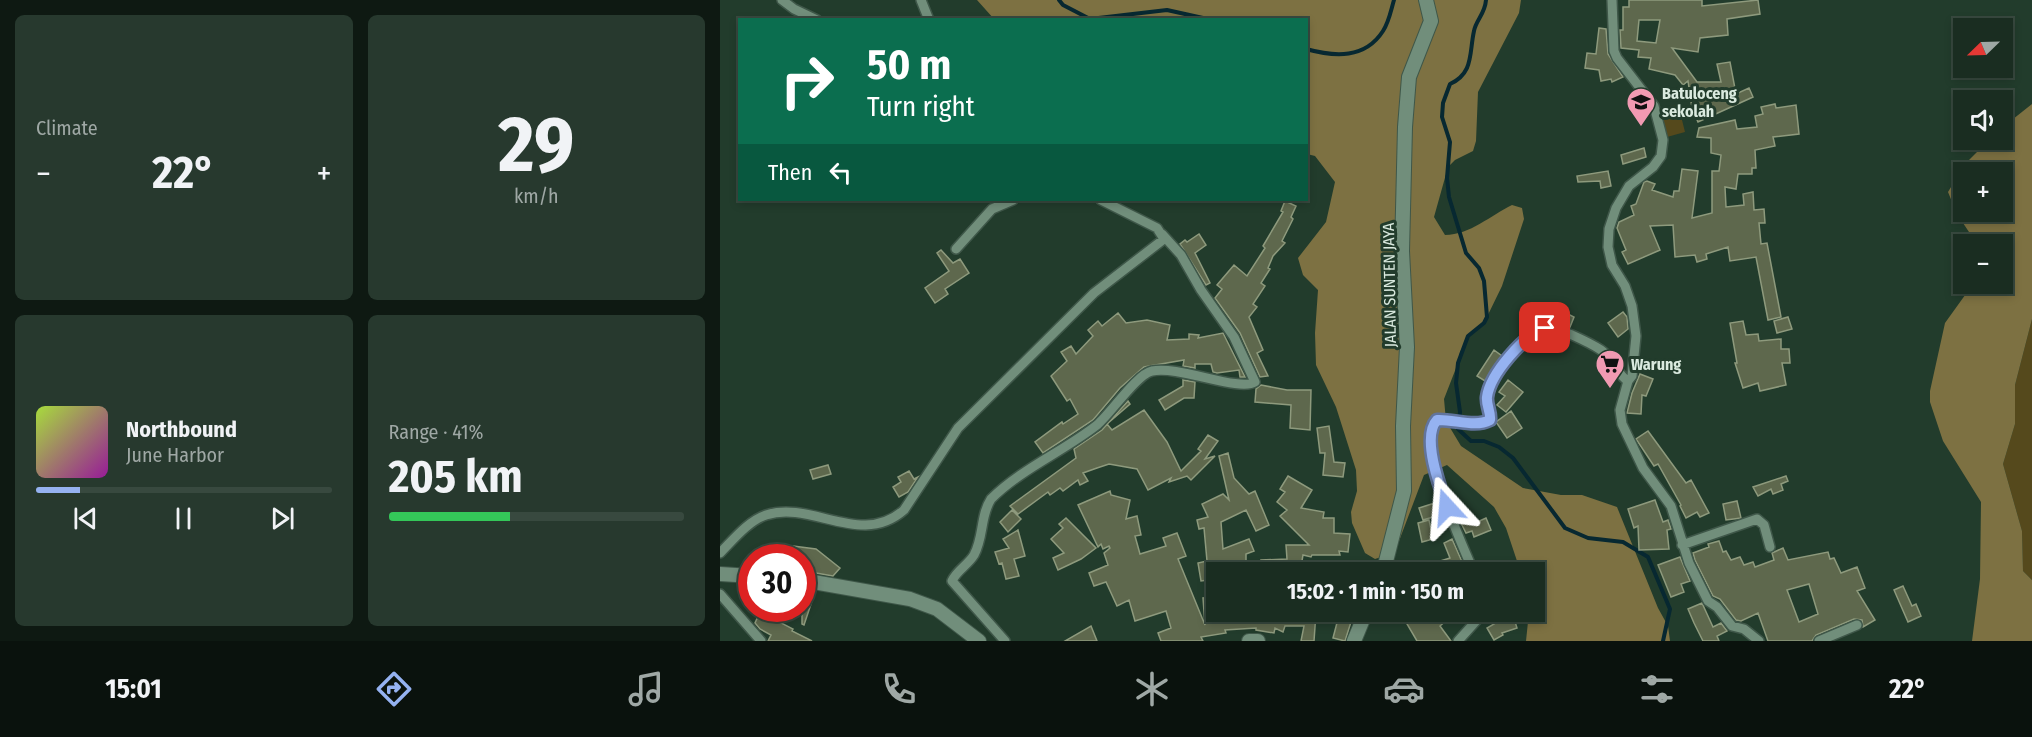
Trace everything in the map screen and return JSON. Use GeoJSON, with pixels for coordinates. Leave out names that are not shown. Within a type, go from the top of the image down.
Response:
{"type":"FeatureCollection","features":[{"type":"Feature","properties":{"kind":"main road","name":"JALAN SUNTEN JAYA"},"geometry":{"type":"LineString","coordinates":[[1386,562],[1404,491],[1403,426],[1407,347],[1402,251],[1405,127],[1409,77],[1431,21],[1426,0]]}},
{"type":"Feature","properties":{"kind":"main road"},"geometry":{"type":"LineString","coordinates":[[720,574],[738,575]]}},
{"type":"Feature","properties":{"kind":"main road"},"geometry":{"type":"LineString","coordinates":[[816,583],[910,600],[937,609],[980,641]]}},
{"type":"Feature","properties":{"kind":"main road"},"geometry":{"type":"LineString","coordinates":[[1354,641],[1362,622]]}},
{"type":"Feature","properties":{"kind":"main road"},"geometry":{"type":"LineString","coordinates":[[1249,641],[1258,641]]}},
{"type":"Feature","properties":{"kind":"street"},"geometry":{"type":"LineString","coordinates":[[782,0],[813,18]]}},
{"type":"Feature","properties":{"kind":"street"},"geometry":{"type":"LineString","coordinates":[[921,0],[929,18]]}},
{"type":"Feature","properties":{"kind":"street"},"geometry":{"type":"LineString","coordinates":[[1612,0],[1614,51],[1654,106],[1663,140],[1661,156],[1653,167],[1629,186],[1616,208],[1609,229],[1608,247],[1612,265],[1625,286],[1632,306],[1636,336],[1632,376],[1628,381],[1620,410],[1622,424],[1643,468],[1671,506],[1682,545],[1708,601],[1717,607],[1732,626],[1744,629],[1759,641]]}},
{"type":"Feature","properties":{"kind":"street"},"geometry":{"type":"LineString","coordinates":[[956,249],[992,210],[1011,201]]}},
{"type":"Feature","properties":{"kind":"street"},"geometry":{"type":"LineString","coordinates":[[1005,641],[952,581],[974,554],[980,538],[985,509],[992,499],[1098,424],[1144,373],[1158,369],[1202,375],[1233,383],[1252,384],[1255,382],[1231,333],[1201,290],[1181,255],[1162,234],[1144,220],[1103,201]]}},
{"type":"Feature","properties":{"kind":"street"},"geometry":{"type":"LineString","coordinates":[[720,553],[746,528],[763,516],[775,513],[806,515],[856,525],[879,525],[893,520],[904,510],[958,428],[1094,292],[1161,242],[1164,239],[1162,234]]}},
{"type":"Feature","properties":{"kind":"street"},"geometry":{"type":"LineString","coordinates":[[1470,562],[1440,489],[1431,447],[1434,423],[1437,420],[1480,424],[1486,422],[1491,416],[1487,396],[1497,373],[1524,340],[1536,331],[1545,328],[1556,329],[1601,350],[1612,359],[1623,378],[1628,381]]}},
{"type":"Feature","properties":{"kind":"street"},"geometry":{"type":"LineString","coordinates":[[1682,545],[1757,519],[1764,525],[1770,548]]}},
{"type":"Feature","properties":{"kind":"street"},"geometry":{"type":"LineString","coordinates":[[720,594],[761,641]]}},
{"type":"Feature","properties":{"kind":"street"},"geometry":{"type":"LineString","coordinates":[[1458,641],[1476,622]]}},
{"type":"Feature","properties":{"kind":"street"},"geometry":{"type":"LineString","coordinates":[[1819,641],[1857,625]]}},
{"type":"Feature","properties":{"kind":"shaded area"},"geometry":{"type":"Polygon","coordinates":[[[977,0],[1521,0],[1519,13],[1478,92],[1476,141],[1473,151],[1455,160],[1448,167],[1434,217],[1445,235],[1472,228],[1512,205],[1522,208],[1524,219],[1502,286],[1484,323],[1469,336],[1460,352],[1444,399],[1446,421],[1461,446],[1523,488],[1561,495],[1582,495],[1617,507],[1658,608],[1668,626],[1670,641],[1526,641],[1528,622],[1545,622],[1545,562],[1517,562],[1506,528],[1494,507],[1447,465],[1424,475],[1399,541],[1394,548],[1386,555],[1375,559],[1365,553],[1352,523],[1351,512],[1357,491],[1356,470],[1336,407],[1316,365],[1315,333],[1318,290],[1303,275],[1298,258],[1326,222],[1335,182],[1315,156],[1308,154],[1308,18],[993,18],[977,0]]]}},
{"type":"Feature","properties":{"kind":"shaded area"},"geometry":{"type":"Polygon","coordinates":[[[1678,104],[1685,132],[1667,137],[1659,109],[1678,104]]]}},
{"type":"Feature","properties":{"kind":"shaded area"},"geometry":{"type":"Polygon","coordinates":[[[2032,104],[2032,319],[2015,385],[2015,424],[2003,464],[2022,531],[2023,571],[2032,580],[2032,641],[1972,641],[1980,579],[1981,502],[1943,441],[1930,402],[1930,391],[1945,323],[1966,294],[2013,294],[2013,234],[1970,234],[1962,222],[2013,222],[2013,162],[1967,162],[1979,150],[2013,150],[2013,119],[2032,104]]]}},
{"type":"Feature","properties":{"kind":"shaded area"},"geometry":{"type":"Polygon","coordinates":[[[1953,184],[1953,204],[1948,192],[1953,184]]]}},
{"type":"Feature","properties":{"kind":"shaded area"},"geometry":{"type":"Polygon","coordinates":[[[2032,319],[2032,580],[2023,571],[2022,531],[2003,464],[2015,424],[2015,385],[2032,319]]]}},
{"type":"Feature","properties":{"kind":"building"},"geometry":{"type":"Polygon","coordinates":[[[1629,0],[1702,0],[1702,6],[1758,0],[1760,14],[1727,19],[1728,35],[1700,38],[1698,52],[1672,48],[1697,82],[1721,82],[1717,64],[1730,62],[1736,94],[1749,88],[1753,97],[1698,122],[1692,108],[1688,81],[1683,85],[1675,75],[1649,69],[1651,58],[1638,57],[1639,50],[1621,48],[1620,30],[1623,30],[1623,7],[1629,7],[1629,0]],[[1639,20],[1637,41],[1656,43],[1660,20],[1639,20]]]}},
{"type":"Feature","properties":{"kind":"building"},"geometry":{"type":"Polygon","coordinates":[[[1599,28],[1606,29],[1608,54],[1623,77],[1612,82],[1611,79],[1601,81],[1599,70],[1585,68],[1587,53],[1596,54],[1599,28]]]}},
{"type":"Feature","properties":{"kind":"building"},"geometry":{"type":"Polygon","coordinates":[[[1775,104],[1776,108],[1796,105],[1799,134],[1773,137],[1775,146],[1755,150],[1756,168],[1752,168],[1752,174],[1738,174],[1736,189],[1725,187],[1726,207],[1744,205],[1743,194],[1753,192],[1754,210],[1764,209],[1765,223],[1759,223],[1761,244],[1767,243],[1781,317],[1768,320],[1756,257],[1730,261],[1728,247],[1706,254],[1707,259],[1697,262],[1695,255],[1675,257],[1673,225],[1650,226],[1660,250],[1628,264],[1622,252],[1626,250],[1617,228],[1619,222],[1634,215],[1631,206],[1636,204],[1644,182],[1655,184],[1652,190],[1673,197],[1674,191],[1679,191],[1682,169],[1698,171],[1692,218],[1712,213],[1712,171],[1719,171],[1721,155],[1711,153],[1711,138],[1697,137],[1699,128],[1735,120],[1737,129],[1757,127],[1755,116],[1763,114],[1761,107],[1775,104]]]}},
{"type":"Feature","properties":{"kind":"building"},"geometry":{"type":"Polygon","coordinates":[[[1644,148],[1646,157],[1623,164],[1621,155],[1644,148]]]}},
{"type":"Feature","properties":{"kind":"building"},"geometry":{"type":"Polygon","coordinates":[[[1608,171],[1611,186],[1601,188],[1600,181],[1578,182],[1577,176],[1608,171]]]}},
{"type":"Feature","properties":{"kind":"building"},"geometry":{"type":"Polygon","coordinates":[[[1285,201],[1296,206],[1291,217],[1293,219],[1282,241],[1285,243],[1273,256],[1268,268],[1270,269],[1261,283],[1265,286],[1253,304],[1257,307],[1249,317],[1263,350],[1257,353],[1268,376],[1260,377],[1240,333],[1215,298],[1222,289],[1217,285],[1234,265],[1247,276],[1265,248],[1263,246],[1283,212],[1281,211],[1285,201]]]}},
{"type":"Feature","properties":{"kind":"building"},"geometry":{"type":"Polygon","coordinates":[[[1199,234],[1206,245],[1195,253],[1210,283],[1206,285],[1180,244],[1199,234]]]}},
{"type":"Feature","properties":{"kind":"building"},"geometry":{"type":"Polygon","coordinates":[[[941,250],[953,263],[960,259],[969,273],[945,289],[948,294],[935,303],[925,288],[949,271],[937,253],[941,250]]]}},
{"type":"Feature","properties":{"kind":"building"},"geometry":{"type":"Polygon","coordinates":[[[1557,305],[1565,308],[1564,312],[1574,317],[1570,327],[1551,320],[1557,305]]]}},
{"type":"Feature","properties":{"kind":"building"},"geometry":{"type":"Polygon","coordinates":[[[1623,312],[1627,317],[1628,329],[1618,337],[1608,323],[1623,312]]]}},
{"type":"Feature","properties":{"kind":"building"},"geometry":{"type":"Polygon","coordinates":[[[1118,313],[1126,323],[1147,320],[1170,325],[1167,340],[1189,339],[1189,334],[1199,335],[1198,338],[1223,333],[1245,377],[1240,377],[1239,370],[1213,372],[1211,364],[1195,364],[1195,368],[1183,366],[1184,360],[1144,367],[1120,388],[1093,420],[1043,453],[1035,442],[1062,422],[1063,424],[1078,414],[1070,399],[1067,401],[1051,376],[1067,361],[1061,352],[1071,346],[1076,354],[1093,336],[1088,330],[1098,321],[1102,326],[1118,313]]]}},
{"type":"Feature","properties":{"kind":"building"},"geometry":{"type":"Polygon","coordinates":[[[1788,317],[1792,329],[1777,333],[1774,321],[1788,317]]]}},
{"type":"Feature","properties":{"kind":"building"},"geometry":{"type":"Polygon","coordinates":[[[1743,321],[1746,335],[1758,334],[1759,341],[1781,339],[1781,349],[1789,349],[1790,363],[1782,363],[1786,385],[1760,391],[1758,383],[1743,388],[1735,363],[1737,363],[1730,323],[1743,321]]]}},
{"type":"Feature","properties":{"kind":"building"},"geometry":{"type":"Polygon","coordinates":[[[1494,350],[1502,356],[1485,381],[1477,376],[1494,350]]]}},
{"type":"Feature","properties":{"kind":"building"},"geometry":{"type":"Polygon","coordinates":[[[1640,374],[1653,379],[1646,396],[1642,395],[1641,414],[1627,413],[1632,393],[1640,374]]]}},
{"type":"Feature","properties":{"kind":"building"},"geometry":{"type":"Polygon","coordinates":[[[1183,380],[1195,382],[1194,398],[1184,398],[1165,410],[1159,400],[1183,386],[1183,380]]]}},
{"type":"Feature","properties":{"kind":"building"},"geometry":{"type":"Polygon","coordinates":[[[1508,380],[1523,392],[1506,412],[1497,405],[1505,396],[1499,392],[1508,380]]]}},
{"type":"Feature","properties":{"kind":"building"},"geometry":{"type":"Polygon","coordinates":[[[1261,385],[1287,390],[1311,390],[1310,430],[1290,428],[1291,405],[1255,402],[1256,389],[1261,385]]]}},
{"type":"Feature","properties":{"kind":"building"},"geometry":{"type":"Polygon","coordinates":[[[1128,401],[1130,404],[1109,423],[1128,401]]]}},
{"type":"Feature","properties":{"kind":"building"},"geometry":{"type":"Polygon","coordinates":[[[1144,410],[1167,442],[1181,471],[1201,451],[1198,449],[1208,435],[1218,441],[1205,459],[1215,456],[1191,480],[1187,476],[1169,482],[1171,478],[1148,490],[1137,469],[1109,464],[1083,473],[1088,481],[1080,485],[1078,480],[1063,491],[1060,488],[1050,495],[1048,492],[1018,514],[1010,506],[1076,458],[1074,449],[1107,424],[1112,430],[1144,410]]]}},
{"type":"Feature","properties":{"kind":"building"},"geometry":{"type":"Polygon","coordinates":[[[1511,411],[1522,428],[1507,438],[1496,422],[1511,411]]]}},
{"type":"Feature","properties":{"kind":"building"},"geometry":{"type":"Polygon","coordinates":[[[1329,426],[1334,462],[1345,463],[1343,477],[1323,475],[1325,453],[1320,453],[1317,428],[1329,426]]]}},
{"type":"Feature","properties":{"kind":"building"},"geometry":{"type":"Polygon","coordinates":[[[1648,431],[1686,483],[1691,480],[1709,513],[1700,517],[1697,512],[1686,518],[1658,464],[1654,466],[1636,439],[1648,431]]]}},
{"type":"Feature","properties":{"kind":"building"},"geometry":{"type":"Polygon","coordinates":[[[1228,453],[1234,478],[1249,494],[1255,491],[1269,525],[1256,531],[1246,510],[1221,522],[1223,549],[1249,539],[1254,551],[1246,554],[1246,562],[1206,562],[1206,580],[1201,581],[1198,563],[1207,561],[1204,528],[1199,529],[1197,520],[1208,517],[1202,504],[1223,494],[1229,500],[1219,456],[1228,453]]]}},
{"type":"Feature","properties":{"kind":"building"},"geometry":{"type":"Polygon","coordinates":[[[828,465],[831,474],[813,479],[810,470],[828,465]]]}},
{"type":"Feature","properties":{"kind":"building"},"geometry":{"type":"Polygon","coordinates":[[[909,471],[914,479],[918,477],[908,492],[899,497],[893,487],[901,482],[898,477],[909,471]]]}},
{"type":"Feature","properties":{"kind":"building"},"geometry":{"type":"Polygon","coordinates":[[[1288,476],[1312,490],[1301,508],[1324,512],[1323,518],[1334,518],[1334,533],[1350,534],[1348,552],[1339,551],[1340,555],[1312,555],[1311,557],[1303,555],[1302,562],[1261,562],[1261,560],[1287,559],[1286,545],[1309,545],[1280,516],[1287,510],[1277,502],[1285,492],[1280,489],[1288,476]]]}},
{"type":"Feature","properties":{"kind":"building"},"geometry":{"type":"Polygon","coordinates":[[[1786,476],[1788,481],[1781,484],[1783,490],[1773,494],[1771,489],[1758,496],[1753,487],[1786,476]]]}},
{"type":"Feature","properties":{"kind":"building"},"geometry":{"type":"Polygon","coordinates":[[[1110,491],[1111,495],[1130,500],[1126,519],[1137,516],[1141,535],[1135,536],[1140,554],[1166,546],[1163,538],[1177,533],[1186,556],[1178,559],[1205,625],[1203,598],[1206,598],[1206,622],[1315,622],[1314,641],[1301,641],[1304,626],[1285,626],[1283,632],[1275,628],[1274,633],[1256,630],[1256,628],[1225,630],[1226,633],[1201,637],[1203,641],[1161,641],[1158,633],[1171,628],[1166,611],[1135,621],[1129,600],[1117,606],[1106,582],[1094,586],[1089,573],[1108,565],[1104,553],[1110,548],[1109,546],[1103,549],[1101,544],[1098,547],[1078,505],[1110,491]]]}},
{"type":"Feature","properties":{"kind":"building"},"geometry":{"type":"Polygon","coordinates":[[[1655,500],[1663,522],[1668,520],[1671,529],[1667,530],[1669,549],[1639,550],[1638,526],[1634,528],[1628,509],[1655,500]]]}},
{"type":"Feature","properties":{"kind":"building"},"geometry":{"type":"Polygon","coordinates":[[[1737,501],[1741,518],[1726,520],[1723,504],[1737,501]]]}},
{"type":"Feature","properties":{"kind":"building"},"geometry":{"type":"Polygon","coordinates":[[[1438,502],[1443,514],[1423,520],[1419,508],[1438,502]]]}},
{"type":"Feature","properties":{"kind":"building"},"geometry":{"type":"Polygon","coordinates":[[[1012,510],[1021,519],[1008,532],[1000,522],[1012,510]]]}},
{"type":"Feature","properties":{"kind":"building"},"geometry":{"type":"Polygon","coordinates":[[[1473,517],[1475,523],[1486,518],[1491,530],[1474,537],[1472,531],[1466,533],[1461,523],[1473,517]]]}},
{"type":"Feature","properties":{"kind":"building"},"geometry":{"type":"Polygon","coordinates":[[[1066,518],[1096,548],[1081,559],[1058,570],[1053,558],[1064,553],[1051,539],[1063,528],[1059,524],[1066,518]]]}},
{"type":"Feature","properties":{"kind":"building"},"geometry":{"type":"Polygon","coordinates":[[[1429,520],[1433,539],[1422,542],[1418,523],[1429,520]]]}},
{"type":"Feature","properties":{"kind":"building"},"geometry":{"type":"Polygon","coordinates":[[[1018,530],[1025,556],[1014,559],[1019,576],[1006,579],[1002,563],[999,564],[995,552],[1009,548],[1003,539],[1018,530]]]}},
{"type":"Feature","properties":{"kind":"building"},"geometry":{"type":"Polygon","coordinates":[[[1452,539],[1462,562],[1437,562],[1450,558],[1444,543],[1452,539]]]}},
{"type":"Feature","properties":{"kind":"building"},"geometry":{"type":"Polygon","coordinates":[[[1719,541],[1723,552],[1726,551],[1731,560],[1740,557],[1744,565],[1753,562],[1755,567],[1774,560],[1772,553],[1783,548],[1788,560],[1828,552],[1830,559],[1834,558],[1841,573],[1857,567],[1865,588],[1857,591],[1875,620],[1863,627],[1862,620],[1854,619],[1816,635],[1812,641],[1768,641],[1758,613],[1741,621],[1736,620],[1720,599],[1713,596],[1693,553],[1709,547],[1708,544],[1719,541]],[[1809,584],[1787,590],[1799,622],[1818,614],[1809,584]]]}},
{"type":"Feature","properties":{"kind":"building"},"geometry":{"type":"Polygon","coordinates":[[[816,549],[840,568],[833,576],[816,573],[816,549]]]}},
{"type":"Feature","properties":{"kind":"building"},"geometry":{"type":"Polygon","coordinates":[[[1680,557],[1690,581],[1681,584],[1684,592],[1671,597],[1658,565],[1680,557]]]}},
{"type":"Feature","properties":{"kind":"building"},"geometry":{"type":"Polygon","coordinates":[[[1903,586],[1912,606],[1916,604],[1921,616],[1908,622],[1894,590],[1903,586]]]}},
{"type":"Feature","properties":{"kind":"building"},"geometry":{"type":"Polygon","coordinates":[[[1702,603],[1713,627],[1721,623],[1727,631],[1717,636],[1719,641],[1703,641],[1694,623],[1688,609],[1702,603]]]}},
{"type":"Feature","properties":{"kind":"building"},"geometry":{"type":"Polygon","coordinates":[[[779,622],[812,641],[768,641],[771,635],[755,623],[779,622]]]}},
{"type":"Feature","properties":{"kind":"building"},"geometry":{"type":"Polygon","coordinates":[[[1337,622],[1351,622],[1345,641],[1333,638],[1337,622]]]}},
{"type":"Feature","properties":{"kind":"building"},"geometry":{"type":"Polygon","coordinates":[[[1406,622],[1445,622],[1440,626],[1451,641],[1417,641],[1406,622]]]}},
{"type":"Feature","properties":{"kind":"building"},"geometry":{"type":"Polygon","coordinates":[[[1498,622],[1515,622],[1517,628],[1502,633],[1503,635],[1494,640],[1487,628],[1498,622]]]}},
{"type":"Feature","properties":{"kind":"building"},"geometry":{"type":"Polygon","coordinates":[[[1091,626],[1097,641],[1065,641],[1091,626]]]}},
{"type":"Feature","properties":{"kind":"waterway"},"geometry":{"type":"LineString","coordinates":[[1059,0],[1063,5],[1088,18]]}},
{"type":"Feature","properties":{"kind":"waterway"},"geometry":{"type":"LineString","coordinates":[[1308,49],[1328,54],[1349,54],[1367,47],[1376,40],[1385,27],[1394,0]]}},
{"type":"Feature","properties":{"kind":"waterway"},"geometry":{"type":"LineString","coordinates":[[1486,0],[1475,27],[1467,68],[1458,79],[1450,84],[1443,103],[1442,117],[1450,142],[1447,178],[1449,197],[1466,253],[1479,268],[1484,281],[1487,317],[1484,323],[1468,336],[1458,363],[1456,383],[1460,412],[1458,429],[1471,441],[1484,441],[1499,447],[1513,458],[1565,528],[1588,538],[1623,542],[1648,557],[1670,609],[1663,641]]}},
{"type":"Feature","properties":{"kind":"waterway"},"geometry":{"type":"LineString","coordinates":[[1099,18],[1167,10],[1203,18]]}},
{"type":"Feature","properties":{"kind":"place","name":"Batuloceng sekolah"},"geometry":{"type":"Point","coordinates":[1641,128]}},
{"type":"Feature","properties":{"kind":"place","name":"Warung"},"geometry":{"type":"Point","coordinates":[1610,390]}},
{"type":"Feature","properties":{"kind":"route"},"geometry":{"type":"LineString","coordinates":[[1447,507],[1440,489],[1431,447],[1434,423],[1437,420],[1448,419],[1480,424],[1490,420],[1487,396],[1491,383],[1524,340],[1536,331],[1545,328]]}}]}
